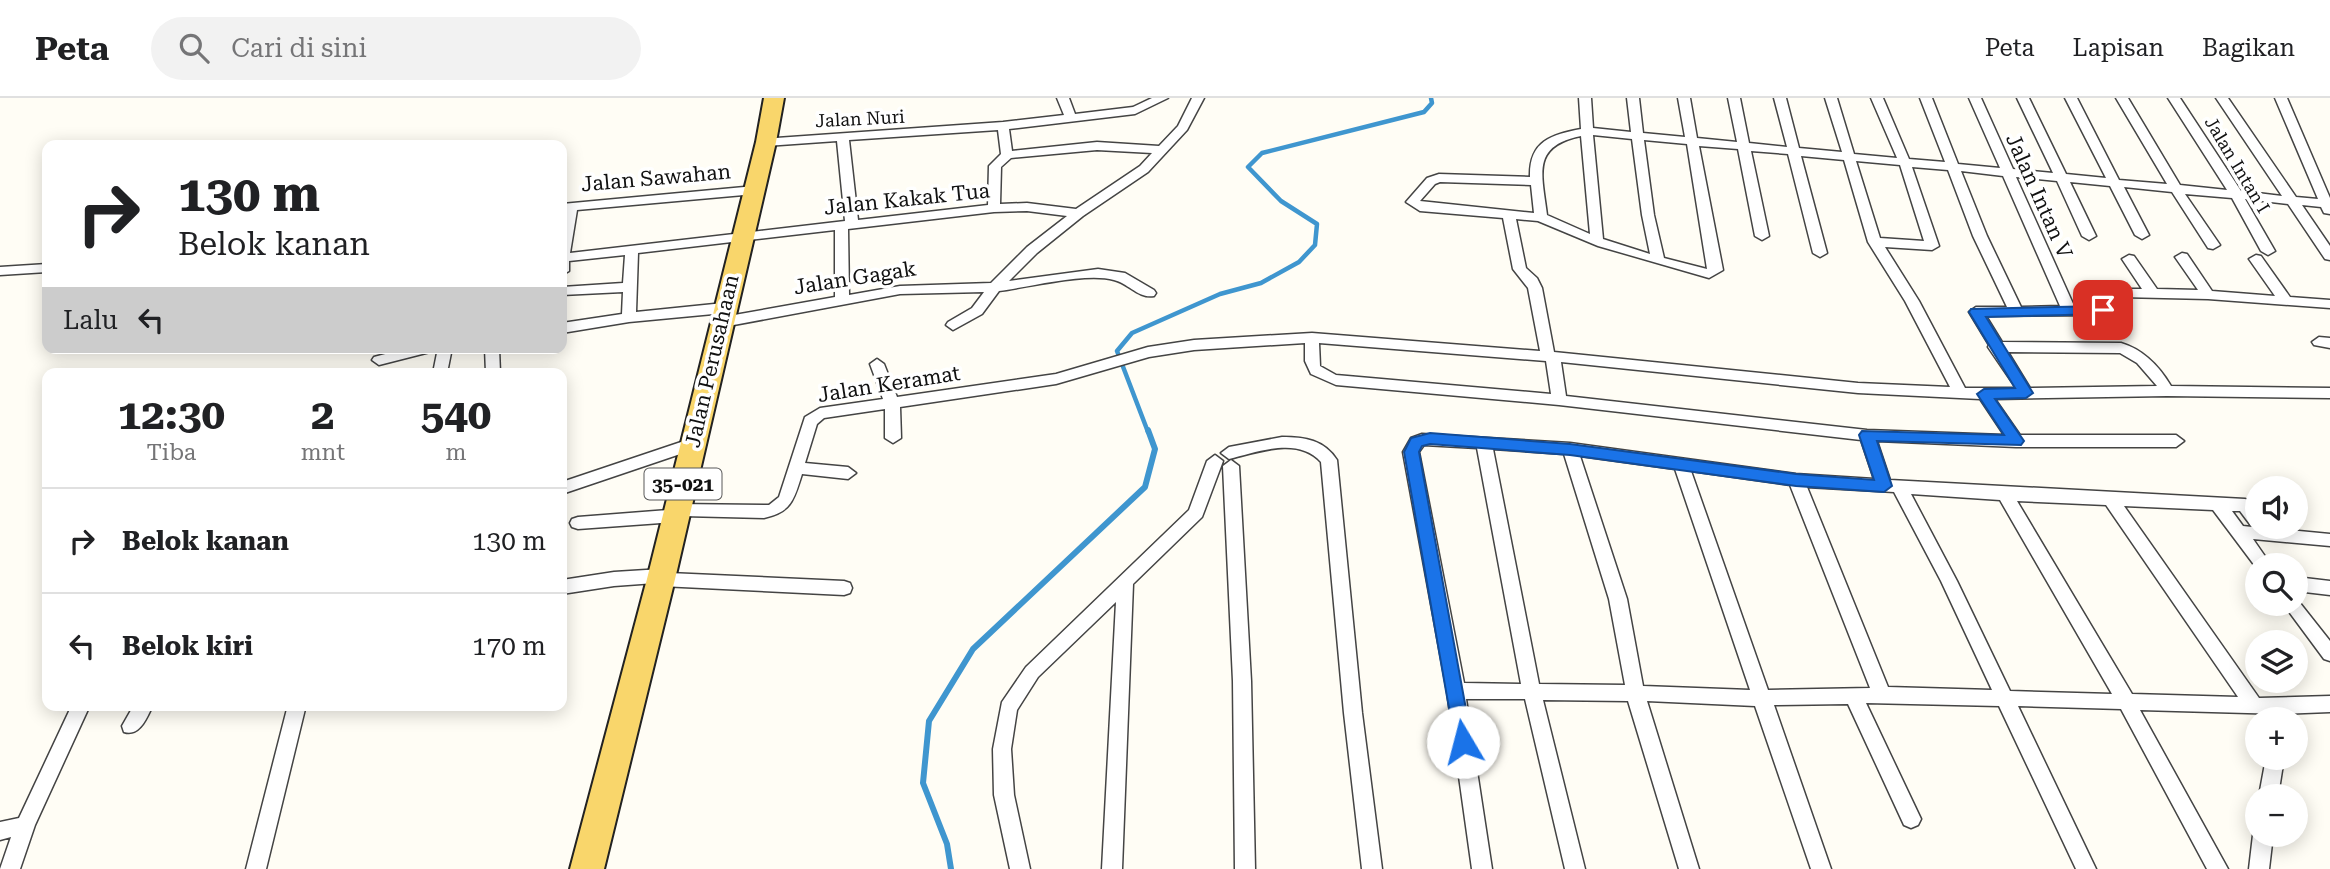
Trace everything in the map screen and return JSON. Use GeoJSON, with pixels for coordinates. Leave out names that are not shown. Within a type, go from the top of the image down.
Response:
{"type":"FeatureCollection","features":[{"type":"Feature","properties":{"kind":"main road","name":"Jalan Perusahaan"},"geometry":{"type":"LineString","coordinates":[[587,869],[661,578],[755,190],[774,98]]}},
{"type":"Feature","properties":{"kind":"street"},"geometry":{"type":"LineString","coordinates":[[1063,98],[1071,117]]}},
{"type":"Feature","properties":{"kind":"street"},"geometry":{"type":"LineString","coordinates":[[1137,109],[1144,98]]}},
{"type":"Feature","properties":{"kind":"street","name":"Jalan Nuri"},"geometry":{"type":"LineString","coordinates":[[766,142],[1003,126],[1137,109],[1162,98]]}},
{"type":"Feature","properties":{"kind":"street"},"geometry":{"type":"LineString","coordinates":[[953,325],[977,312],[995,287],[1032,250],[1078,213],[1136,176],[1164,150],[1183,127],[1198,98]]}},
{"type":"Feature","properties":{"kind":"street"},"geometry":{"type":"LineString","coordinates":[[1585,98],[1597,240]]}},
{"type":"Feature","properties":{"kind":"street"},"geometry":{"type":"LineString","coordinates":[[1633,98],[1648,215],[1658,260]]}},
{"type":"Feature","properties":{"kind":"street"},"geometry":{"type":"LineString","coordinates":[[1538,181],[1439,178],[1431,181],[1412,202],[1420,207],[1541,217],[1597,240],[1709,274],[1716,270],[1684,98]]}},
{"type":"Feature","properties":{"kind":"street"},"geometry":{"type":"LineString","coordinates":[[1734,98],[1762,236]]}},
{"type":"Feature","properties":{"kind":"street"},"geometry":{"type":"LineString","coordinates":[[1780,98],[1820,253]]}},
{"type":"Feature","properties":{"kind":"street"},"geometry":{"type":"LineString","coordinates":[[1831,98],[1875,242],[1912,301],[1959,393]]}},
{"type":"Feature","properties":{"kind":"street"},"geometry":{"type":"LineString","coordinates":[[1875,242],[1932,246],[1905,163],[1877,98]]}},
{"type":"Feature","properties":{"kind":"street"},"geometry":{"type":"LineString","coordinates":[[1926,98],[1980,236],[2016,311]]}},
{"type":"Feature","properties":{"kind":"street","name":"Jalan Intan V"},"geometry":{"type":"LineString","coordinates":[[1975,98],[2069,310]]}},
{"type":"Feature","properties":{"kind":"street"},"geometry":{"type":"LineString","coordinates":[[2023,98],[2040,137],[2064,178],[2089,236]]}},
{"type":"Feature","properties":{"kind":"street"},"geometry":{"type":"LineString","coordinates":[[2071,98],[2143,235]]}},
{"type":"Feature","properties":{"kind":"street"},"geometry":{"type":"LineString","coordinates":[[2122,98],[2175,188],[2213,245]]}},
{"type":"Feature","properties":{"kind":"street","name":"Jalan Intan I"},"geometry":{"type":"LineString","coordinates":[[2174,98],[2235,194],[2285,299]]}},
{"type":"Feature","properties":{"kind":"street"},"geometry":{"type":"LineString","coordinates":[[2222,98],[2330,256]]}},
{"type":"Feature","properties":{"kind":"street"},"geometry":{"type":"LineString","coordinates":[[2281,98],[2329,207]]}},
{"type":"Feature","properties":{"kind":"street"},"geometry":{"type":"LineString","coordinates":[[1003,126],[1007,155]]}},
{"type":"Feature","properties":{"kind":"street"},"geometry":{"type":"LineString","coordinates":[[1541,217],[1537,155],[1543,145],[1558,137],[1587,131],[2292,199],[2329,207]]}},
{"type":"Feature","properties":{"kind":"street"},"geometry":{"type":"LineString","coordinates":[[842,299],[847,225],[843,137]]}},
{"type":"Feature","properties":{"kind":"street"},"geometry":{"type":"LineString","coordinates":[[994,208],[995,166],[1007,155],[1097,146],[1164,150]]}},
{"type":"Feature","properties":{"kind":"street","name":"Jalan Sawahan"},"geometry":{"type":"LineString","coordinates":[[567,207],[755,190]]}},
{"type":"Feature","properties":{"kind":"street","name":"Jalan Kakak Tua"},"geometry":{"type":"LineString","coordinates":[[567,263],[632,250],[994,208],[1027,207],[1078,213]]}},
{"type":"Feature","properties":{"kind":"street"},"geometry":{"type":"LineString","coordinates":[[1508,213],[1520,269],[1535,288],[1559,400]]}},
{"type":"Feature","properties":{"kind":"street"},"geometry":{"type":"LineString","coordinates":[[629,317],[632,250]]}},
{"type":"Feature","properties":{"kind":"street"},"geometry":{"type":"LineString","coordinates":[[2182,257],[2208,295]]}},
{"type":"Feature","properties":{"kind":"street"},"geometry":{"type":"LineString","coordinates":[[2129,259],[2152,293]]}},
{"type":"Feature","properties":{"kind":"street"},"geometry":{"type":"LineString","coordinates":[[0,271],[42,268]]}},
{"type":"Feature","properties":{"kind":"street","name":"Jalan Gagak"},"geometry":{"type":"LineString","coordinates":[[567,327],[629,317],[724,315],[932,288],[995,287],[1107,273],[1120,276],[1149,293]]}},
{"type":"Feature","properties":{"kind":"street"},"geometry":{"type":"LineString","coordinates":[[567,291],[630,287]]}},
{"type":"Feature","properties":{"kind":"street"},"geometry":{"type":"LineString","coordinates":[[2120,293],[2285,299],[2330,304]]}},
{"type":"Feature","properties":{"kind":"street"},"geometry":{"type":"LineString","coordinates":[[2026,393],[1995,347],[1976,312],[2103,310]]}},
{"type":"Feature","properties":{"kind":"street"},"geometry":{"type":"LineString","coordinates":[[1312,338],[1312,366],[1320,376],[1326,378],[1559,400],[1867,435],[2016,441],[2176,441]]}},
{"type":"Feature","properties":{"kind":"street","name":"Jalan Keramat"},"geometry":{"type":"LineString","coordinates":[[578,523],[675,513],[774,510],[786,500],[810,421],[815,415],[1056,379],[1148,352],[1194,345],[1312,338],[1550,356],[1857,387],[1959,393],[2330,393]]}},
{"type":"Feature","properties":{"kind":"street"},"geometry":{"type":"LineString","coordinates":[[1995,347],[2120,348],[2144,361],[2167,391]]}},
{"type":"Feature","properties":{"kind":"street"},"geometry":{"type":"LineString","coordinates":[[379,360],[402,354]]}},
{"type":"Feature","properties":{"kind":"street"},"geometry":{"type":"LineString","coordinates":[[877,364],[892,403],[893,438]]}},
{"type":"Feature","properties":{"kind":"street"},"geometry":{"type":"LineString","coordinates":[[1984,394],[2016,441]]}},
{"type":"Feature","properties":{"kind":"street"},"geometry":{"type":"LineString","coordinates":[[1867,435],[1892,487],[1949,581],[2085,869]]}},
{"type":"Feature","properties":{"kind":"street"},"geometry":{"type":"LineString","coordinates":[[1482,869],[1455,691],[1411,452],[1416,442],[1422,439],[1570,449],[1796,480],[2005,494],[2245,505]]}},
{"type":"Feature","properties":{"kind":"street"},"geometry":{"type":"LineString","coordinates":[[1020,869],[1004,795],[1002,749],[1008,708],[1032,672],[1196,513],[1225,460],[1296,442],[1318,448],[1329,460],[1353,713],[1372,869]]}},
{"type":"Feature","properties":{"kind":"street"},"geometry":{"type":"LineString","coordinates":[[567,486],[693,444]]}},
{"type":"Feature","properties":{"kind":"street"},"geometry":{"type":"LineString","coordinates":[[1484,444],[1532,692],[1575,869]]}},
{"type":"Feature","properties":{"kind":"street"},"geometry":{"type":"LineString","coordinates":[[1570,449],[1618,599],[1635,693],[1689,869]]}},
{"type":"Feature","properties":{"kind":"street"},"geometry":{"type":"LineString","coordinates":[[1225,460],[1242,681],[1245,869]]}},
{"type":"Feature","properties":{"kind":"street"},"geometry":{"type":"LineString","coordinates":[[1681,464],[1821,869]]}},
{"type":"Feature","properties":{"kind":"street"},"geometry":{"type":"LineString","coordinates":[[796,468],[848,473]]}},
{"type":"Feature","properties":{"kind":"street"},"geometry":{"type":"LineString","coordinates":[[1796,480],[1882,695]]}},
{"type":"Feature","properties":{"kind":"street"},"geometry":{"type":"LineString","coordinates":[[2005,494],[2126,701],[2218,869]]}},
{"type":"Feature","properties":{"kind":"street"},"geometry":{"type":"LineString","coordinates":[[2111,499],[2253,704]]}},
{"type":"Feature","properties":{"kind":"street"},"geometry":{"type":"LineString","coordinates":[[2218,504],[2255,553]]}},
{"type":"Feature","properties":{"kind":"street"},"geometry":{"type":"LineString","coordinates":[[2241,532],[2245,531]]}},
{"type":"Feature","properties":{"kind":"street"},"geometry":{"type":"LineString","coordinates":[[2308,536],[2330,540]]}},
{"type":"Feature","properties":{"kind":"street"},"geometry":{"type":"LineString","coordinates":[[567,586],[614,579],[661,578],[844,589]]}},
{"type":"Feature","properties":{"kind":"street"},"geometry":{"type":"LineString","coordinates":[[1112,869],[1125,581]]}},
{"type":"Feature","properties":{"kind":"street"},"geometry":{"type":"LineString","coordinates":[[2308,585],[2330,588]]}},
{"type":"Feature","properties":{"kind":"street"},"geometry":{"type":"LineString","coordinates":[[2302,616],[2330,654]]}},
{"type":"Feature","properties":{"kind":"street"},"geometry":{"type":"LineString","coordinates":[[1455,691],[1635,693],[1760,698],[1882,695],[2253,704],[2263,707]]}},
{"type":"Feature","properties":{"kind":"street"},"geometry":{"type":"LineString","coordinates":[[1853,695],[1911,819]]}},
{"type":"Feature","properties":{"kind":"street"},"geometry":{"type":"LineString","coordinates":[[2308,709],[2330,705]]}},
{"type":"Feature","properties":{"kind":"street"},"geometry":{"type":"LineString","coordinates":[[10,869],[26,822],[78,711]]}},
{"type":"Feature","properties":{"kind":"street"},"geometry":{"type":"LineString","coordinates":[[131,726],[140,711]]}},
{"type":"Feature","properties":{"kind":"street"},"geometry":{"type":"LineString","coordinates":[[256,869],[296,711]]}},
{"type":"Feature","properties":{"kind":"street"},"geometry":{"type":"LineString","coordinates":[[0,831],[26,822]]}},
{"type":"Feature","properties":{"kind":"street"},"geometry":{"type":"LineString","coordinates":[[2259,869],[2262,847]]}},
{"type":"Feature","properties":{"kind":"waterway"},"geometry":{"type":"LineString","coordinates":[[1148,432],[1117,351],[1132,333],[1220,294],[1261,283],[1299,262],[1315,245],[1317,224],[1281,201],[1248,167],[1262,153],[1424,112],[1432,103],[1431,98]]}},
{"type":"Feature","properties":{"kind":"waterway"},"geometry":{"type":"LineString","coordinates":[[951,869],[947,844],[923,783],[929,721],[973,649],[1145,487],[1155,449],[1148,430]]}},
{"type":"Feature","properties":{"kind":"route"},"geometry":{"type":"LineString","coordinates":[[1463,742],[1411,452],[1416,442],[1430,438],[1570,449],[1796,480],[1884,486],[1867,435],[2016,441],[1984,394],[2026,393],[1995,347],[1976,312],[2103,310]]}}]}
